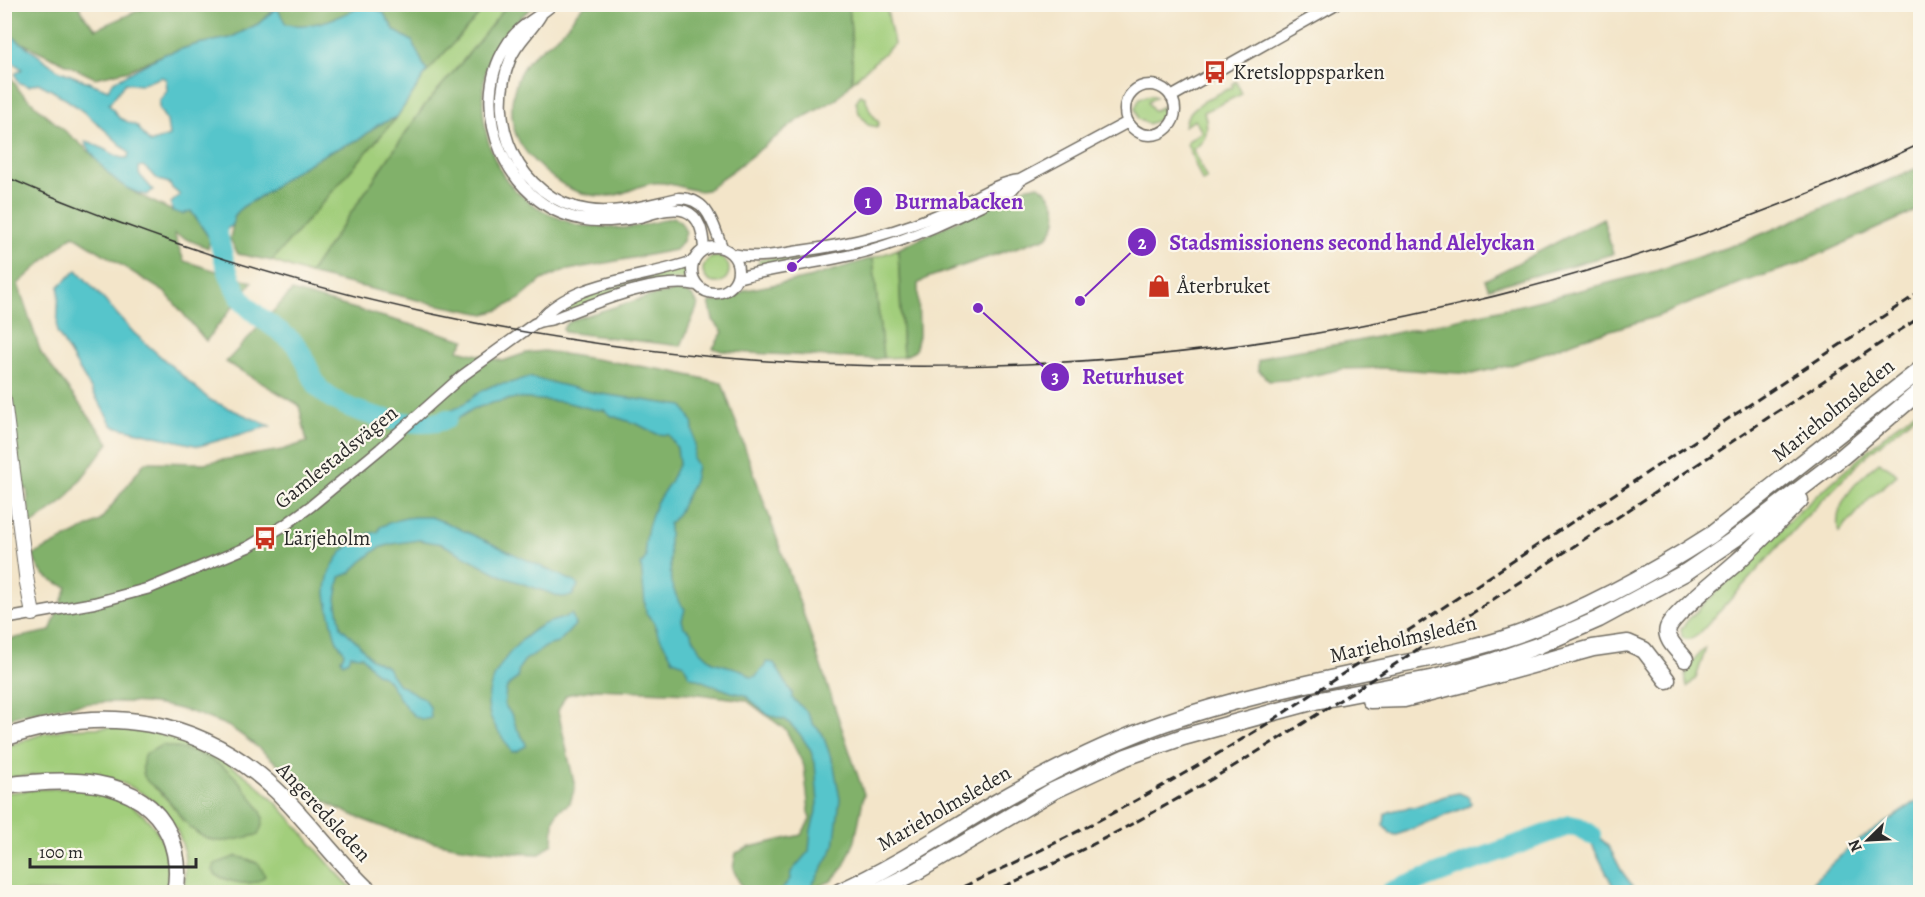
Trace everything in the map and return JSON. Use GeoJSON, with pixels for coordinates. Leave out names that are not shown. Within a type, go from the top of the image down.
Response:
{"type":"FeatureCollection","features":[{"type":"Feature","properties":{"kind":"highway","name":"Marieholmsleden"},"geometry":{"type":"LineString","coordinates":[[848,888],[1070,762],[1131,735],[1245,699],[1472,648],[1515,635],[1588,606],[1677,557],[1711,535],[1920,370]]}},
{"type":"Feature","properties":{"kind":"highway","name":"Marieholmsleden"},"geometry":{"type":"LineString","coordinates":[[876,892],[914,873],[1053,791],[1111,764],[1183,737],[1315,701],[1435,678],[1491,663],[1599,619],[1651,593],[1712,555],[1842,457],[1920,392]]}},
{"type":"Feature","properties":{"kind":"highway"},"geometry":{"type":"LineString","coordinates":[[1685,659],[1669,639],[1667,633],[1670,624],[1746,553],[1842,457]]}},
{"type":"Feature","properties":{"kind":"highway"},"geometry":{"type":"LineString","coordinates":[[1315,701],[1404,699],[1593,648],[1628,643],[1644,650],[1667,680]]}},
{"type":"Feature","properties":{"kind":"highway","name":"Angeredsleden"},"geometry":{"type":"LineString","coordinates":[[4,738],[56,723],[97,719],[117,719],[157,725],[190,735],[211,744],[245,764],[276,790],[344,867],[370,892]]}},
{"type":"Feature","properties":{"kind":"highway"},"geometry":{"type":"LineString","coordinates":[[4,786],[84,782],[120,790],[138,800],[150,808],[161,821],[173,846],[177,873],[175,892]]}},
{"type":"Feature","properties":{"kind":"main road"},"geometry":{"type":"LineString","coordinates":[[4,400],[33,614]]}},
{"type":"Feature","properties":{"kind":"street"},"geometry":{"type":"LineString","coordinates":[[553,4],[541,15],[527,22],[505,47],[496,69],[491,92],[493,129],[501,152],[514,175],[531,194],[556,211],[573,218],[599,222],[674,210],[685,211],[695,218],[702,231],[704,249],[693,261],[692,274],[697,285]]}},
{"type":"Feature","properties":{"kind":"street"},"geometry":{"type":"LineString","coordinates":[[1171,97],[1336,4]]}},
{"type":"Feature","properties":{"kind":"street"},"geometry":{"type":"LineString","coordinates":[[541,15],[510,59],[501,92],[501,114],[507,140],[524,171],[547,194],[569,205],[589,210],[616,210],[679,198],[689,199],[701,206],[710,216],[727,250],[737,264],[736,278]]}},
{"type":"Feature","properties":{"kind":"street"},"geometry":{"type":"LineString","coordinates":[[1155,86],[1164,90],[1171,97],[1174,114],[1171,123],[1163,131],[1153,135],[1143,134],[1134,130],[1128,122],[1125,112],[1126,102],[1131,93],[1137,89],[1155,86]]}},
{"type":"Feature","properties":{"kind":"street","name":"Gamlestadsvägen"},"geometry":{"type":"LineString","coordinates":[[704,249],[714,246],[747,257],[778,255],[877,237],[948,211],[1009,181],[1020,180],[1128,122]]}},
{"type":"Feature","properties":{"kind":"street","name":"Gamlestadsvägen"},"geometry":{"type":"LineString","coordinates":[[539,321],[554,319],[603,300],[639,290],[679,283],[697,285],[707,291],[718,292],[729,288],[736,278],[842,257],[886,245],[976,208],[1012,190],[1020,180]]}},
{"type":"Feature","properties":{"kind":"street","name":"Gamlestadsvägen"},"geometry":{"type":"LineString","coordinates":[[4,620],[94,603],[150,588],[248,547],[311,506],[462,376],[539,321],[549,309],[585,291],[611,282],[693,261]]}},
{"type":"Feature","properties":{"kind":"green space"},"geometry":{"type":"Polygon","coordinates":[[[508,4],[535,5],[499,40],[490,56],[485,75],[484,117],[494,158],[503,176],[529,202],[569,222],[583,226],[624,228],[674,217],[686,232],[683,241],[675,250],[563,271],[542,280],[520,299],[499,310],[485,314],[309,274],[425,105],[508,4]]]}},
{"type":"Feature","properties":{"kind":"green space"},"geometry":{"type":"Polygon","coordinates":[[[5,5],[78,5],[96,29],[151,5],[365,5],[327,21],[297,26],[286,25],[276,8],[258,24],[230,38],[198,44],[162,55],[129,70],[95,78],[18,41],[5,31],[5,5]]]}},
{"type":"Feature","properties":{"kind":"green space"},"geometry":{"type":"Polygon","coordinates":[[[365,5],[488,5],[427,72],[412,41],[395,31],[383,12],[365,5]]]}},
{"type":"Feature","properties":{"kind":"green space"},"geometry":{"type":"Polygon","coordinates":[[[488,5],[508,5],[425,105],[309,274],[272,261],[397,117],[427,72],[488,5]]]}},
{"type":"Feature","properties":{"kind":"green space"},"geometry":{"type":"Polygon","coordinates":[[[584,5],[849,5],[852,82],[837,99],[797,121],[707,190],[653,183],[611,196],[580,193],[573,190],[554,179],[536,163],[516,134],[512,105],[519,75],[527,62],[561,33],[584,5]]]}},
{"type":"Feature","properties":{"kind":"green space"},"geometry":{"type":"Polygon","coordinates":[[[849,5],[886,5],[894,44],[852,82],[852,47],[849,5]]]}},
{"type":"Feature","properties":{"kind":"green space"},"geometry":{"type":"Polygon","coordinates":[[[4,57],[12,62],[8,73],[19,90],[91,153],[117,180],[137,194],[172,211],[191,211],[210,239],[208,248],[174,234],[184,261],[252,282],[206,341],[166,293],[73,235],[18,284],[41,353],[109,443],[65,500],[30,526],[27,488],[5,496],[4,57]]]}},
{"type":"Feature","properties":{"kind":"green space"},"geometry":{"type":"Polygon","coordinates":[[[1236,81],[1242,94],[1204,112],[1206,133],[1202,142],[1193,149],[1207,180],[1202,181],[1187,144],[1202,132],[1195,120],[1184,126],[1186,119],[1196,107],[1233,87],[1236,81]]]}},
{"type":"Feature","properties":{"kind":"green space"},"geometry":{"type":"Polygon","coordinates":[[[860,95],[865,97],[870,111],[879,123],[877,127],[868,125],[859,113],[856,102],[860,95]]]}},
{"type":"Feature","properties":{"kind":"green space"},"geometry":{"type":"Polygon","coordinates":[[[1151,95],[1156,97],[1148,102],[1153,111],[1163,106],[1163,114],[1159,120],[1148,124],[1138,119],[1135,108],[1140,98],[1151,95]]]}},
{"type":"Feature","properties":{"kind":"green space"},"geometry":{"type":"Polygon","coordinates":[[[397,117],[272,261],[238,254],[230,239],[235,215],[242,207],[263,195],[292,173],[329,152],[360,139],[378,125],[397,117]]]}},
{"type":"Feature","properties":{"kind":"green space"},"geometry":{"type":"Polygon","coordinates":[[[1920,167],[1920,209],[1796,265],[1743,282],[1658,316],[1578,340],[1511,365],[1472,374],[1382,368],[1343,369],[1297,379],[1269,381],[1258,370],[1258,361],[1270,355],[1358,341],[1525,304],[1656,271],[1743,242],[1920,167]]]}},
{"type":"Feature","properties":{"kind":"green space"},"geometry":{"type":"Polygon","coordinates":[[[1039,185],[1051,196],[1057,216],[1047,237],[927,278],[918,284],[919,336],[915,351],[903,357],[898,249],[1024,188],[1039,185]]]}},
{"type":"Feature","properties":{"kind":"green space"},"geometry":{"type":"Polygon","coordinates":[[[1603,218],[1613,254],[1489,288],[1485,280],[1603,218]]]}},
{"type":"Feature","properties":{"kind":"green space"},"geometry":{"type":"Polygon","coordinates":[[[874,241],[875,244],[860,249],[759,268],[759,260],[874,241]]]}},
{"type":"Feature","properties":{"kind":"green space"},"geometry":{"type":"Polygon","coordinates":[[[898,249],[903,357],[883,358],[873,258],[898,249]]]}},
{"type":"Feature","properties":{"kind":"green space"},"geometry":{"type":"Polygon","coordinates":[[[716,257],[725,261],[729,270],[725,279],[716,283],[707,279],[703,270],[707,261],[716,257]]]}},
{"type":"Feature","properties":{"kind":"green space"},"geometry":{"type":"Polygon","coordinates":[[[873,258],[883,358],[749,353],[713,348],[723,332],[713,320],[709,302],[725,301],[746,290],[808,278],[873,258]]]}},
{"type":"Feature","properties":{"kind":"green space"},"geometry":{"type":"Polygon","coordinates":[[[687,269],[688,278],[673,280],[551,316],[550,313],[600,291],[687,269]]]}},
{"type":"Feature","properties":{"kind":"green space"},"geometry":{"type":"Polygon","coordinates":[[[292,291],[465,340],[458,350],[503,361],[526,353],[544,351],[670,371],[722,383],[864,794],[855,841],[843,868],[831,881],[805,892],[744,892],[733,869],[736,853],[750,847],[801,835],[810,820],[804,766],[786,730],[746,700],[690,693],[596,689],[566,695],[558,711],[575,787],[570,803],[558,811],[554,820],[553,843],[540,854],[461,847],[411,836],[362,819],[323,800],[231,728],[185,710],[134,702],[108,702],[56,708],[5,719],[5,640],[50,631],[67,587],[46,576],[38,567],[33,555],[100,521],[145,462],[204,463],[282,450],[307,442],[299,405],[226,362],[292,291]]]}},
{"type":"Feature","properties":{"kind":"green space"},"geometry":{"type":"Polygon","coordinates":[[[675,291],[689,294],[698,305],[681,346],[564,332],[566,324],[575,319],[675,291]]]}},
{"type":"Feature","properties":{"kind":"green space"},"geometry":{"type":"Polygon","coordinates":[[[1920,408],[1920,411],[1867,455],[1798,525],[1699,634],[1689,639],[1682,637],[1681,629],[1688,620],[1795,515],[1894,427],[1920,408]]]}},
{"type":"Feature","properties":{"kind":"green space"},"geometry":{"type":"Polygon","coordinates":[[[1879,462],[1897,475],[1872,496],[1839,533],[1839,512],[1848,493],[1879,462]]]}},
{"type":"Feature","properties":{"kind":"green space"},"geometry":{"type":"Polygon","coordinates":[[[1705,648],[1696,678],[1687,687],[1687,670],[1705,648]]]}},
{"type":"Feature","properties":{"kind":"green space"},"geometry":{"type":"Polygon","coordinates":[[[114,727],[145,731],[175,739],[212,754],[245,775],[275,802],[356,892],[183,892],[185,861],[179,834],[159,807],[132,787],[99,776],[82,774],[5,778],[5,747],[42,734],[66,729],[114,727]],[[147,781],[167,799],[183,821],[263,824],[147,781]],[[237,857],[222,878],[246,883],[259,864],[237,857]]]}},
{"type":"Feature","properties":{"kind":"green space"},"geometry":{"type":"Polygon","coordinates":[[[162,745],[201,755],[227,769],[261,812],[263,819],[258,835],[217,841],[203,836],[189,826],[144,775],[144,755],[162,745]]]}},
{"type":"Feature","properties":{"kind":"green space"},"geometry":{"type":"Polygon","coordinates":[[[77,788],[102,793],[120,799],[136,809],[149,821],[166,852],[168,871],[166,892],[5,892],[4,793],[77,788]]]}},
{"type":"Feature","properties":{"kind":"green space"},"geometry":{"type":"Polygon","coordinates":[[[237,856],[259,864],[265,876],[254,882],[241,883],[216,875],[213,870],[215,864],[237,856]]]}},
{"type":"Feature","properties":{"kind":"water"},"geometry":{"type":"Polygon","coordinates":[[[365,5],[383,12],[395,31],[412,41],[427,72],[397,117],[378,125],[360,139],[329,152],[292,173],[263,195],[242,207],[235,215],[232,226],[210,239],[191,211],[182,214],[172,211],[171,203],[180,195],[169,183],[159,180],[143,166],[139,167],[139,174],[153,190],[147,195],[128,189],[111,176],[85,142],[90,142],[122,158],[128,158],[129,153],[98,123],[63,97],[38,83],[29,86],[19,83],[15,74],[22,69],[5,57],[5,31],[58,70],[108,90],[113,82],[162,55],[198,44],[230,38],[258,24],[277,8],[286,24],[307,25],[336,18],[365,5]],[[161,77],[140,85],[125,83],[109,104],[119,118],[137,126],[150,143],[169,136],[167,121],[159,109],[159,101],[167,91],[166,79],[161,77]]]}},
{"type":"Feature","properties":{"kind":"water"},"geometry":{"type":"Polygon","coordinates":[[[77,270],[134,333],[210,400],[270,426],[199,446],[113,426],[57,332],[59,286],[77,270]]]}},
{"type":"Feature","properties":{"kind":"water"},"geometry":{"type":"Polygon","coordinates":[[[529,377],[595,393],[683,406],[692,421],[695,446],[693,459],[697,466],[694,481],[678,513],[669,524],[671,583],[679,602],[685,609],[682,620],[684,627],[690,631],[699,649],[713,662],[742,670],[751,677],[756,676],[766,662],[774,663],[792,693],[792,698],[807,712],[813,724],[822,733],[834,766],[840,799],[834,847],[806,892],[780,892],[790,879],[791,872],[809,851],[811,830],[818,804],[815,763],[810,749],[786,720],[768,715],[745,695],[689,676],[684,664],[673,660],[653,621],[646,613],[641,565],[646,557],[648,527],[656,503],[679,463],[677,448],[669,435],[657,434],[637,424],[612,416],[604,410],[565,402],[516,398],[473,409],[454,421],[433,428],[418,429],[426,417],[459,407],[483,390],[494,385],[529,377]]]}},
{"type":"Feature","properties":{"kind":"water"},"geometry":{"type":"Polygon","coordinates":[[[415,517],[431,517],[447,523],[575,582],[578,586],[572,596],[561,597],[504,577],[442,544],[419,540],[379,548],[350,573],[340,577],[336,599],[341,627],[371,659],[386,666],[398,684],[423,698],[430,707],[431,718],[424,719],[411,713],[387,679],[375,672],[362,656],[350,655],[343,663],[341,659],[344,654],[343,649],[335,635],[326,594],[331,570],[342,552],[350,545],[368,534],[378,532],[380,527],[389,523],[415,517]]]}},
{"type":"Feature","properties":{"kind":"water"},"geometry":{"type":"Polygon","coordinates":[[[572,614],[575,625],[558,643],[547,646],[525,660],[519,668],[517,679],[506,689],[504,704],[513,717],[526,746],[512,752],[494,724],[488,707],[493,679],[500,665],[531,632],[542,625],[572,614]]]}},
{"type":"Feature","properties":{"kind":"water"},"geometry":{"type":"Polygon","coordinates":[[[1459,793],[1469,797],[1471,803],[1469,806],[1397,835],[1391,834],[1384,825],[1385,814],[1388,812],[1459,793]]]}},
{"type":"Feature","properties":{"kind":"water"},"geometry":{"type":"Polygon","coordinates":[[[1920,799],[1920,892],[1802,892],[1851,846],[1920,799]]]}},
{"type":"Feature","properties":{"kind":"water"},"geometry":{"type":"Polygon","coordinates":[[[1591,835],[1607,845],[1623,873],[1638,892],[1616,892],[1592,844],[1591,835]]]}},
{"type":"Feature","properties":{"kind":"waterway"},"geometry":{"type":"LineString","coordinates":[[213,209],[224,261],[234,287],[253,312],[295,344],[319,388],[329,397],[361,412],[399,421],[418,423],[447,419]]}},
{"type":"Feature","properties":{"kind":"waterway"},"geometry":{"type":"LineString","coordinates":[[1392,891],[1570,825],[1579,827],[1591,835]]}},
{"type":"Feature","properties":{"kind":"tram line"},"geometry":{"type":"LineString","coordinates":[[4,176],[236,263],[476,323],[720,357],[966,366],[1211,349],[1454,306],[1691,238],[1920,144]]}},
{"type":"Feature","properties":{"kind":"railway"},"geometry":{"type":"LineString","coordinates":[[951,892],[1112,814],[1267,724],[1920,292]]}},
{"type":"Feature","properties":{"kind":"railway"},"geometry":{"type":"LineString","coordinates":[[991,892],[1116,832],[1297,728],[1920,317]]}},
{"type":"Feature","properties":{"kind":"place","name":"Kretsloppsparken"},"geometry":{"type":"Point","coordinates":[1215,72]}},
{"type":"Feature","properties":{"kind":"place","name":"Burmabacken"},"geometry":{"type":"Point","coordinates":[792,267]}},
{"type":"Feature","properties":{"kind":"place","name":"Återbruket"},"geometry":{"type":"Point","coordinates":[1159,286]}},
{"type":"Feature","properties":{"kind":"place","name":"Stadsmissionens second hand Alelyckan"},"geometry":{"type":"Point","coordinates":[1080,301]}},
{"type":"Feature","properties":{"kind":"place","name":"Returhuset"},"geometry":{"type":"Point","coordinates":[978,308]}},
{"type":"Feature","properties":{"kind":"place","name":"Lärjeholm"},"geometry":{"type":"Point","coordinates":[265,538]}}]}
